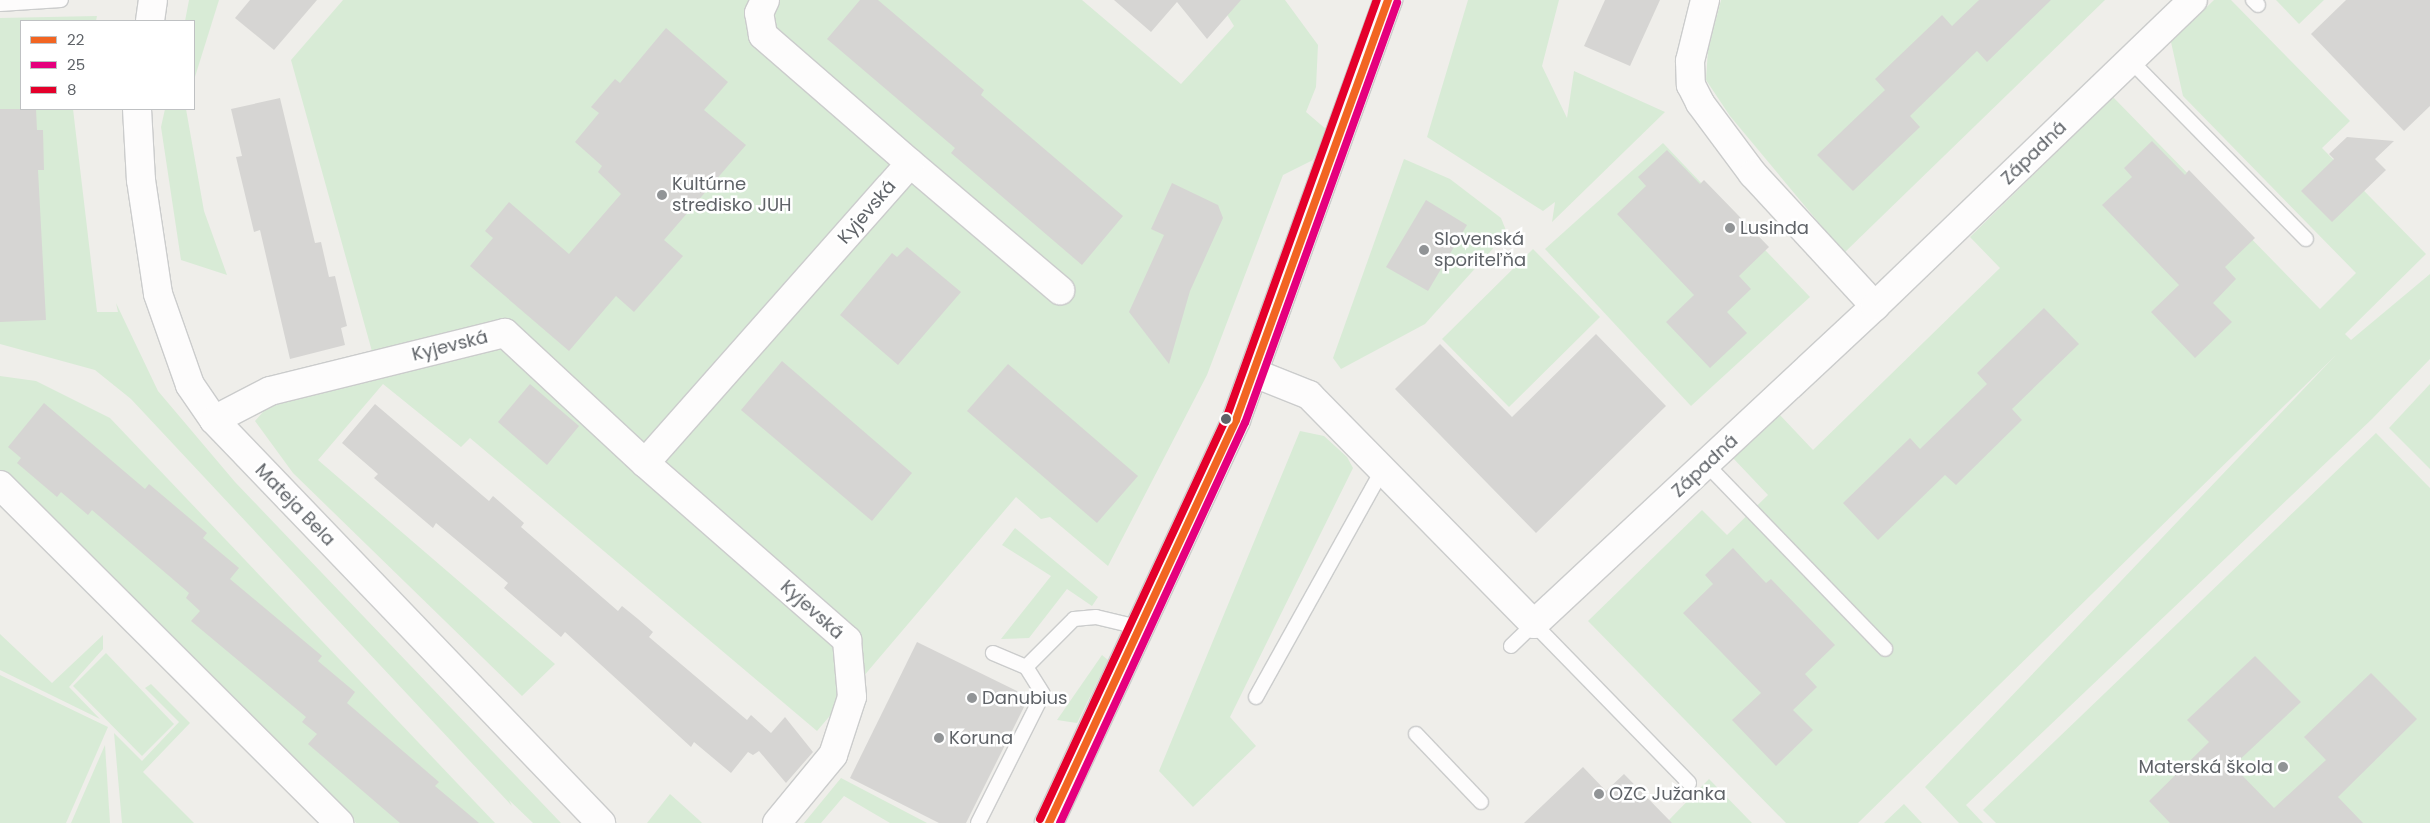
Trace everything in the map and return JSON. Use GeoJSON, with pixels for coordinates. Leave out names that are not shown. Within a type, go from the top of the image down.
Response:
{"type":"FeatureCollection","features":[{"type":"Feature","properties":{"kind":"street"},"geometry":{"type":"LineString","coordinates":[[150,20],[153,0]]}},
{"type":"Feature","properties":{"kind":"street"},"geometry":{"type":"LineString","coordinates":[[765,0],[759,13],[764,35],[910,163],[1060,290]]}},
{"type":"Feature","properties":{"kind":"street"},"geometry":{"type":"LineString","coordinates":[[1705,0],[1690,61],[1691,85],[1700,103],[1752,174],[1875,306]]}},
{"type":"Feature","properties":{"kind":"street","name":"Západná"},"geometry":{"type":"LineString","coordinates":[[1534,624],[1707,465],[1875,306],[2193,0]]}},
{"type":"Feature","properties":{"kind":"street"},"geometry":{"type":"LineString","coordinates":[[1049,823],[1254,373],[1385,1]]}},
{"type":"Feature","properties":{"kind":"street","name":"Mateja Bela"},"geometry":{"type":"LineString","coordinates":[[137,110],[141,180],[158,294],[190,385],[214,420],[601,823]]}},
{"type":"Feature","properties":{"kind":"street","name":"Kyjevská"},"geometry":{"type":"LineString","coordinates":[[645,463],[910,163]]}},
{"type":"Feature","properties":{"kind":"street","name":"Kyjevská"},"geometry":{"type":"LineString","coordinates":[[214,420],[270,392],[505,333],[645,463],[847,640],[852,697],[833,755],[777,823]]}},
{"type":"Feature","properties":{"kind":"street"},"geometry":{"type":"LineString","coordinates":[[1254,373],[1309,395],[1534,624]]}},
{"type":"Feature","properties":{"kind":"street"},"geometry":{"type":"LineString","coordinates":[[0,485],[339,823]]}},
{"type":"Feature","properties":{"kind":"lane"},"geometry":{"type":"LineString","coordinates":[[0,4],[61,0]]}},
{"type":"Feature","properties":{"kind":"lane"},"geometry":{"type":"LineString","coordinates":[[2130,60],[2306,239]]}},
{"type":"Feature","properties":{"kind":"lane"},"geometry":{"type":"LineString","coordinates":[[1707,465],[1885,649]]}},
{"type":"Feature","properties":{"kind":"lane"},"geometry":{"type":"LineString","coordinates":[[1256,698],[1383,470]]}},
{"type":"Feature","properties":{"kind":"lane"},"geometry":{"type":"LineString","coordinates":[[1026,667],[1074,619],[1096,617],[1138,627]]}},
{"type":"Feature","properties":{"kind":"lane"},"geometry":{"type":"LineString","coordinates":[[1511,646],[1534,624],[1689,783]]}},
{"type":"Feature","properties":{"kind":"lane"},"geometry":{"type":"LineString","coordinates":[[978,823],[1043,694],[1026,667],[993,653]]}},
{"type":"Feature","properties":{"kind":"lane"},"geometry":{"type":"LineString","coordinates":[[1416,734],[1480,802]]}},
{"type":"Feature","properties":{"kind":"green space"},"geometry":{"type":"Polygon","coordinates":[[[189,0],[219,0],[195,77],[195,20],[185,20],[189,0]]]}},
{"type":"Feature","properties":{"kind":"green space"},"geometry":{"type":"Polygon","coordinates":[[[343,0],[1082,0],[1181,84],[1234,26],[1218,0],[1285,0],[1318,45],[1316,87],[1306,112],[1327,130],[1313,160],[1283,175],[1207,375],[1108,566],[1050,517],[1041,519],[1016,497],[817,731],[470,438],[461,447],[383,384],[318,460],[555,664],[522,696],[293,473],[255,421],[270,404],[373,355],[291,60],[343,0]]]}},
{"type":"Feature","properties":{"kind":"green space"},"geometry":{"type":"Polygon","coordinates":[[[1468,0],[1559,0],[1542,66],[1567,118],[1574,71],[1665,112],[1552,222],[1555,202],[1543,211],[1427,137],[1468,0]]]}},
{"type":"Feature","properties":{"kind":"green space"},"geometry":{"type":"Polygon","coordinates":[[[1721,0],[2105,0],[1844,253],[1730,116],[1706,80],[1708,50],[1721,0]]]}},
{"type":"Feature","properties":{"kind":"green space"},"geometry":{"type":"Polygon","coordinates":[[[2214,0],[2231,0],[2350,121],[2322,148],[2426,254],[2345,334],[2351,340],[2430,274],[2430,359],[2372,419],[1966,805],[1983,823],[1959,823],[1925,787],[2336,355],[1858,823],[1786,823],[1588,621],[1702,510],[1727,535],[1768,495],[1732,457],[1779,414],[1813,450],[2000,268],[1970,237],[2113,97],[2320,309],[2356,273],[2183,96],[2171,42],[2214,0]]]}},
{"type":"Feature","properties":{"kind":"green space"},"geometry":{"type":"Polygon","coordinates":[[[2276,0],[2324,0],[2299,24],[2276,0]]]}},
{"type":"Feature","properties":{"kind":"green space"},"geometry":{"type":"Polygon","coordinates":[[[97,16],[96,20],[20,20],[20,110],[73,110],[97,312],[118,312],[116,303],[158,391],[235,482],[561,823],[533,823],[509,800],[512,806],[131,399],[95,370],[0,344],[0,18],[97,16]]]}},
{"type":"Feature","properties":{"kind":"green space"},"geometry":{"type":"Polygon","coordinates":[[[165,110],[186,110],[204,211],[227,275],[181,260],[161,127],[165,110]]]}},
{"type":"Feature","properties":{"kind":"green space"},"geometry":{"type":"Polygon","coordinates":[[[1663,143],[1810,297],[1691,406],[1545,249],[1663,143]]]}},
{"type":"Feature","properties":{"kind":"green space"},"geometry":{"type":"Polygon","coordinates":[[[1404,159],[1450,179],[1501,218],[1507,233],[1425,324],[1341,369],[1333,358],[1404,159]]]}},
{"type":"Feature","properties":{"kind":"green space"},"geometry":{"type":"Polygon","coordinates":[[[1533,249],[1600,317],[1509,407],[1442,339],[1533,249]]]}},
{"type":"Feature","properties":{"kind":"green space"},"geometry":{"type":"Polygon","coordinates":[[[0,376],[36,381],[110,418],[495,823],[356,823],[0,472],[0,376]]]}},
{"type":"Feature","properties":{"kind":"green space"},"geometry":{"type":"Polygon","coordinates":[[[2430,384],[2430,469],[2389,428],[2430,384]]]}},
{"type":"Feature","properties":{"kind":"green space"},"geometry":{"type":"Polygon","coordinates":[[[1300,431],[1324,436],[1347,457],[1353,468],[1230,717],[1256,746],[1193,807],[1159,771],[1300,431]]]}},
{"type":"Feature","properties":{"kind":"green space"},"geometry":{"type":"Polygon","coordinates":[[[2376,433],[2430,488],[2430,823],[1996,823],[1983,810],[2376,433]]]}},
{"type":"Feature","properties":{"kind":"green space"},"geometry":{"type":"Polygon","coordinates":[[[1015,528],[1098,597],[1092,606],[1067,589],[1029,638],[1001,639],[1051,576],[1002,545],[1015,528]]]}},
{"type":"Feature","properties":{"kind":"green space"},"geometry":{"type":"Polygon","coordinates":[[[0,634],[52,683],[103,635],[103,649],[69,687],[100,719],[0,670],[0,634]]]}},
{"type":"Feature","properties":{"kind":"green space"},"geometry":{"type":"Polygon","coordinates":[[[106,653],[174,724],[142,756],[73,686],[106,653]]]}},
{"type":"Feature","properties":{"kind":"green space"},"geometry":{"type":"Polygon","coordinates":[[[1102,655],[1108,660],[1077,723],[1057,720],[1102,655]]]}},
{"type":"Feature","properties":{"kind":"green space"},"geometry":{"type":"Polygon","coordinates":[[[0,675],[108,727],[66,823],[0,823],[0,675]]]}},
{"type":"Feature","properties":{"kind":"green space"},"geometry":{"type":"Polygon","coordinates":[[[151,684],[190,723],[143,772],[194,823],[122,823],[114,733],[142,761],[179,722],[145,688],[151,684]]]}},
{"type":"Feature","properties":{"kind":"green space"},"geometry":{"type":"Polygon","coordinates":[[[105,745],[110,823],[71,823],[105,745]]]}},
{"type":"Feature","properties":{"kind":"green space"},"geometry":{"type":"Polygon","coordinates":[[[841,778],[927,823],[890,823],[844,796],[821,823],[804,823],[841,778]]]}},
{"type":"Feature","properties":{"kind":"green space"},"geometry":{"type":"Polygon","coordinates":[[[1709,779],[1752,823],[1666,823],[1709,779]]]}},
{"type":"Feature","properties":{"kind":"green space"},"geometry":{"type":"Polygon","coordinates":[[[670,794],[699,820],[702,823],[647,823],[670,794]]]}},
{"type":"Feature","properties":{"kind":"green space"},"geometry":{"type":"Polygon","coordinates":[[[1904,804],[1922,823],[1884,823],[1904,804]]]}},
{"type":"Feature","properties":{"kind":"building"},"geometry":{"type":"Polygon","coordinates":[[[250,0],[317,0],[274,50],[235,18],[250,0]]]}},
{"type":"Feature","properties":{"kind":"building"},"geometry":{"type":"Polygon","coordinates":[[[860,0],[878,0],[984,90],[981,95],[1123,216],[1082,265],[951,153],[955,148],[827,39],[860,0]]]}},
{"type":"Feature","properties":{"kind":"building"},"geometry":{"type":"Polygon","coordinates":[[[1114,0],[1241,0],[1207,39],[1177,2],[1151,32],[1114,0]]]}},
{"type":"Feature","properties":{"kind":"building"},"geometry":{"type":"Polygon","coordinates":[[[1605,0],[1660,0],[1630,66],[1584,46],[1605,0]]]}},
{"type":"Feature","properties":{"kind":"building"},"geometry":{"type":"Polygon","coordinates":[[[1979,0],[2051,0],[1987,62],[1977,51],[1910,116],[1920,127],[1853,191],[1817,155],[1885,90],[1875,79],[1942,15],[1952,26],[1979,0]]]}},
{"type":"Feature","properties":{"kind":"building"},"geometry":{"type":"Polygon","coordinates":[[[2346,0],[2430,0],[2430,106],[2404,131],[2311,34],[2346,0]]]}},
{"type":"Feature","properties":{"kind":"building","name":"Kultúrne stredisko JUH"},"geometry":{"type":"Polygon","coordinates":[[[666,28],[728,82],[704,110],[746,145],[664,240],[683,256],[634,312],[616,296],[569,351],[470,266],[493,238],[485,231],[509,202],[569,254],[621,194],[598,172],[602,166],[575,142],[599,113],[591,107],[615,79],[620,83],[666,28]]]}},
{"type":"Feature","properties":{"kind":"building"},"geometry":{"type":"Polygon","coordinates":[[[280,98],[315,243],[321,242],[329,277],[335,276],[347,326],[341,328],[345,345],[290,359],[260,230],[254,232],[236,157],[242,156],[231,109],[280,98]]]}},
{"type":"Feature","properties":{"kind":"building"},"geometry":{"type":"Polygon","coordinates":[[[0,109],[36,110],[37,130],[43,130],[44,170],[38,170],[46,320],[0,322],[0,109]]]}},
{"type":"Feature","properties":{"kind":"building"},"geometry":{"type":"Polygon","coordinates":[[[2347,137],[2394,141],[2375,159],[2386,170],[2332,222],[2301,191],[2334,159],[2329,154],[2347,137]]]}},
{"type":"Feature","properties":{"kind":"building"},"geometry":{"type":"Polygon","coordinates":[[[2152,141],[2185,175],[2189,170],[2255,238],[2225,267],[2236,279],[2213,303],[2232,322],[2195,358],[2151,312],[2179,285],[2102,205],[2132,177],[2124,168],[2152,141]]]}},
{"type":"Feature","properties":{"kind":"building"},"geometry":{"type":"Polygon","coordinates":[[[1667,150],[1700,184],[1704,180],[1769,247],[1739,276],[1751,289],[1727,312],[1747,333],[1710,368],[1666,322],[1694,295],[1617,214],[1646,186],[1638,177],[1667,150]]]}},
{"type":"Feature","properties":{"kind":"building"},"geometry":{"type":"Polygon","coordinates":[[[1172,183],[1218,205],[1223,218],[1190,291],[1169,364],[1129,312],[1164,235],[1151,229],[1172,183]]]}},
{"type":"Feature","properties":{"kind":"building","name":"Slovenská sporiteľňa"},"geometry":{"type":"Polygon","coordinates":[[[1426,200],[1467,225],[1428,291],[1386,267],[1426,200]]]}},
{"type":"Feature","properties":{"kind":"building"},"geometry":{"type":"Polygon","coordinates":[[[907,247],[961,292],[898,365],[840,315],[892,253],[897,257],[907,247]]]}},
{"type":"Feature","properties":{"kind":"building"},"geometry":{"type":"Polygon","coordinates":[[[2044,308],[2079,344],[2012,409],[2022,420],[1956,485],[1945,475],[1878,540],[1843,503],[1910,438],[1920,449],[1987,384],[1977,373],[2044,308]]]}},
{"type":"Feature","properties":{"kind":"building"},"geometry":{"type":"Polygon","coordinates":[[[1596,334],[1666,406],[1536,533],[1395,389],[1440,344],[1512,417],[1596,334]]]}},
{"type":"Feature","properties":{"kind":"building"},"geometry":{"type":"Polygon","coordinates":[[[782,361],[912,473],[872,521],[741,410],[782,361]]]}},
{"type":"Feature","properties":{"kind":"building"},"geometry":{"type":"Polygon","coordinates":[[[1008,364],[1138,476],[1097,523],[967,411],[1008,364]]]}},
{"type":"Feature","properties":{"kind":"building"},"geometry":{"type":"Polygon","coordinates":[[[530,384],[579,426],[547,465],[498,422],[530,384]]]}},
{"type":"Feature","properties":{"kind":"building"},"geometry":{"type":"Polygon","coordinates":[[[44,403],[145,489],[149,484],[207,533],[203,538],[239,568],[230,579],[322,656],[318,661],[355,692],[347,703],[439,782],[435,786],[479,823],[400,823],[308,744],[317,734],[302,722],[306,717],[191,621],[200,611],[186,598],[189,593],[92,510],[88,515],[61,492],[57,497],[17,463],[21,458],[8,447],[44,403]]]}},
{"type":"Feature","properties":{"kind":"building"},"geometry":{"type":"Polygon","coordinates":[[[375,404],[489,501],[493,496],[524,523],[521,527],[618,611],[622,606],[638,619],[653,632],[649,637],[747,720],[751,715],[771,733],[785,717],[813,752],[786,783],[759,751],[753,755],[748,752],[731,773],[694,742],[691,747],[565,632],[561,637],[504,588],[508,583],[436,523],[433,528],[374,478],[378,474],[342,443],[375,404]]]}},
{"type":"Feature","properties":{"kind":"building"},"geometry":{"type":"Polygon","coordinates":[[[1733,548],[1766,583],[1771,579],[1835,645],[1805,674],[1817,687],[1793,710],[1813,730],[1776,766],[1732,720],[1761,693],[1683,613],[1713,584],[1705,575],[1733,548]]]}},
{"type":"Feature","properties":{"kind":"building","name":"Koruna"},"geometry":{"type":"Polygon","coordinates":[[[917,642],[1029,697],[966,823],[939,823],[850,778],[917,642]]]}},
{"type":"Feature","properties":{"kind":"building"},"geometry":{"type":"Polygon","coordinates":[[[2255,656],[2301,702],[2233,766],[2274,808],[2326,760],[2304,737],[2371,673],[2417,719],[2338,797],[2363,823],[2170,823],[2149,801],[2209,742],[2187,720],[2255,656]]]}},
{"type":"Feature","properties":{"kind":"building","name":"OZC Južanka"},"geometry":{"type":"Polygon","coordinates":[[[1583,767],[1606,791],[1624,774],[1672,823],[1524,823],[1583,767]]]}},
{"type":"Feature","properties":{"kind":"transit line","name":"8"},"geometry":{"type":"LineString","coordinates":[[1040,819],[1227,416],[1377,0]]}},
{"type":"Feature","properties":{"kind":"transit line","name":"22"},"geometry":{"type":"LineString","coordinates":[[1049,823],[1236,420],[1388,0]]}},
{"type":"Feature","properties":{"kind":"transit line","name":"25"},"geometry":{"type":"LineString","coordinates":[[1060,823],[1245,423],[1397,3]]}},
{"type":"Feature","properties":{"kind":"place","name":"Kultúrne stredisko JUH"},"geometry":{"type":"Point","coordinates":[662,195]}},
{"type":"Feature","properties":{"kind":"place","name":"Lusinda"},"geometry":{"type":"Point","coordinates":[1730,228]}},
{"type":"Feature","properties":{"kind":"place","name":"Slovenská sporiteľňa"},"geometry":{"type":"Point","coordinates":[1424,250]}},
{"type":"Feature","properties":{"kind":"place","name":"Danubius"},"geometry":{"type":"Point","coordinates":[972,698]}},
{"type":"Feature","properties":{"kind":"place","name":"Koruna"},"geometry":{"type":"Point","coordinates":[939,738]}},
{"type":"Feature","properties":{"kind":"place","name":"Materská škola"},"geometry":{"type":"Point","coordinates":[2283,767]}},
{"type":"Feature","properties":{"kind":"place","name":"OZC Južanka"},"geometry":{"type":"Point","coordinates":[1599,794]}}]}
